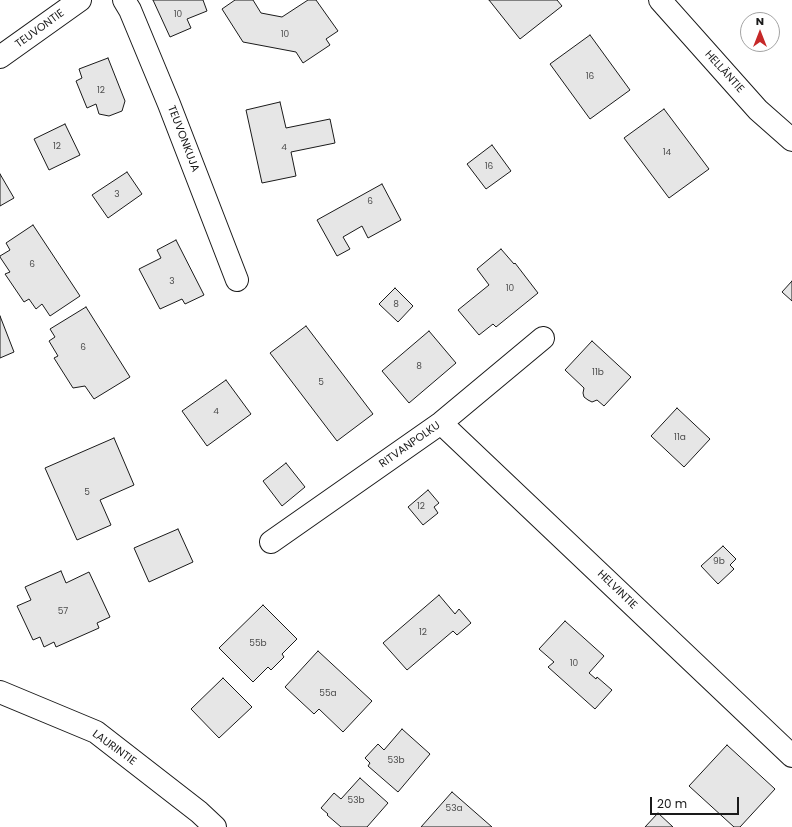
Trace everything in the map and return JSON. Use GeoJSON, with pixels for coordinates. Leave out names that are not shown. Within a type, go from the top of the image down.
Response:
{"type":"FeatureCollection","features":[{"type":"Feature","properties":{"kind":"street","name":"TEUVONTIE"},"geometry":{"type":"LineString","coordinates":[[0,57],[80,0]]}},
{"type":"Feature","properties":{"kind":"street","name":"TEUVONKUJA"},"geometry":{"type":"LineString","coordinates":[[124,0],[130,10],[169,104],[237,280]]}},
{"type":"Feature","properties":{"kind":"street","name":"HELLÄNTIE"},"geometry":{"type":"LineString","coordinates":[[660,0],[758,110],[792,140]]}},
{"type":"Feature","properties":{"kind":"street","name":"RITVANPOLKU"},"geometry":{"type":"LineString","coordinates":[[271,542],[441,423],[542,338]]}},
{"type":"Feature","properties":{"kind":"street","name":"HELVINTIE"},"geometry":{"type":"LineString","coordinates":[[441,423],[792,756]]}},
{"type":"Feature","properties":{"kind":"street","name":"LAURINTIE"},"geometry":{"type":"LineString","coordinates":[[0,692],[96,732],[199,812],[215,827]]}},
{"type":"Feature","properties":{"kind":"building"},"geometry":{"type":"Polygon","coordinates":[[[153,0],[203,0],[207,11],[187,19],[191,28],[170,37],[153,0]]]}},
{"type":"Feature","properties":{"kind":"building"},"geometry":{"type":"Polygon","coordinates":[[[235,0],[253,0],[261,13],[282,17],[308,0],[316,0],[338,31],[326,39],[330,45],[303,63],[296,52],[243,42],[222,9],[235,0]]]}},
{"type":"Feature","properties":{"kind":"building"},"geometry":{"type":"Polygon","coordinates":[[[489,0],[557,0],[562,6],[520,39],[489,0]]]}},
{"type":"Feature","properties":{"kind":"building"},"geometry":{"type":"Polygon","coordinates":[[[590,35],[630,90],[590,119],[550,64],[590,35]]]}},
{"type":"Feature","properties":{"kind":"building"},"geometry":{"type":"Polygon","coordinates":[[[108,58],[125,101],[122,111],[109,116],[99,114],[96,104],[87,108],[76,81],[82,78],[79,69],[108,58]]]}},
{"type":"Feature","properties":{"kind":"building"},"geometry":{"type":"Polygon","coordinates":[[[280,102],[286,128],[330,119],[335,143],[291,152],[296,176],[262,183],[246,110],[280,102]]]}},
{"type":"Feature","properties":{"kind":"building"},"geometry":{"type":"Polygon","coordinates":[[[664,109],[709,169],[669,198],[624,138],[664,109]]]}},
{"type":"Feature","properties":{"kind":"building"},"geometry":{"type":"Polygon","coordinates":[[[65,124],[80,155],[49,170],[34,139],[65,124]]]}},
{"type":"Feature","properties":{"kind":"building"},"geometry":{"type":"Polygon","coordinates":[[[492,145],[511,171],[486,189],[467,164],[492,145]]]}},
{"type":"Feature","properties":{"kind":"building"},"geometry":{"type":"Polygon","coordinates":[[[127,172],[142,194],[108,218],[92,195],[127,172]]]}},
{"type":"Feature","properties":{"kind":"building"},"geometry":{"type":"Polygon","coordinates":[[[0,174],[14,198],[0,206],[0,174]]]}},
{"type":"Feature","properties":{"kind":"building"},"geometry":{"type":"Polygon","coordinates":[[[382,184],[401,220],[368,238],[362,226],[343,237],[350,249],[337,256],[317,220],[382,184]]]}},
{"type":"Feature","properties":{"kind":"building"},"geometry":{"type":"Polygon","coordinates":[[[33,225],[80,296],[50,316],[42,304],[36,309],[29,299],[24,302],[5,274],[10,272],[0,257],[10,250],[6,243],[33,225]]]}},
{"type":"Feature","properties":{"kind":"building"},"geometry":{"type":"Polygon","coordinates":[[[176,240],[204,295],[185,304],[182,299],[160,309],[139,269],[161,258],[157,250],[176,240]]]}},
{"type":"Feature","properties":{"kind":"building"},"geometry":{"type":"Polygon","coordinates":[[[501,249],[514,264],[515,263],[538,293],[496,327],[493,324],[479,335],[458,310],[489,285],[477,269],[501,249]]]}},
{"type":"Feature","properties":{"kind":"building"},"geometry":{"type":"Polygon","coordinates":[[[792,281],[792,301],[782,292],[792,281]]]}},
{"type":"Feature","properties":{"kind":"building"},"geometry":{"type":"Polygon","coordinates":[[[395,288],[413,306],[398,322],[379,304],[395,288]]]}},
{"type":"Feature","properties":{"kind":"building"},"geometry":{"type":"Polygon","coordinates":[[[86,307],[130,377],[94,399],[85,386],[73,388],[54,358],[58,356],[49,341],[55,337],[50,329],[86,307]]]}},
{"type":"Feature","properties":{"kind":"building"},"geometry":{"type":"Polygon","coordinates":[[[0,316],[14,352],[0,358],[0,316]]]}},
{"type":"Feature","properties":{"kind":"building"},"geometry":{"type":"Polygon","coordinates":[[[306,326],[373,414],[337,441],[270,353],[306,326]]]}},
{"type":"Feature","properties":{"kind":"building"},"geometry":{"type":"Polygon","coordinates":[[[429,331],[456,363],[409,403],[382,371],[429,331]]]}},
{"type":"Feature","properties":{"kind":"building"},"geometry":{"type":"Polygon","coordinates":[[[592,341],[631,377],[604,406],[597,400],[592,402],[584,397],[584,388],[565,370],[592,341]]]}},
{"type":"Feature","properties":{"kind":"building"},"geometry":{"type":"Polygon","coordinates":[[[226,380],[251,414],[207,446],[182,411],[226,380]]]}},
{"type":"Feature","properties":{"kind":"building"},"geometry":{"type":"Polygon","coordinates":[[[677,408],[710,439],[684,467],[651,436],[677,408]]]}},
{"type":"Feature","properties":{"kind":"building"},"geometry":{"type":"Polygon","coordinates":[[[114,438],[134,485],[100,500],[111,525],[77,540],[45,468],[114,438]]]}},
{"type":"Feature","properties":{"kind":"building"},"geometry":{"type":"Polygon","coordinates":[[[286,463],[305,487],[282,506],[263,481],[286,463]]]}},
{"type":"Feature","properties":{"kind":"building"},"geometry":{"type":"Polygon","coordinates":[[[428,490],[439,503],[434,507],[438,513],[423,525],[408,507],[428,490]]]}},
{"type":"Feature","properties":{"kind":"building"},"geometry":{"type":"Polygon","coordinates":[[[178,529],[193,562],[149,582],[134,548],[178,529]]]}},
{"type":"Feature","properties":{"kind":"building"},"geometry":{"type":"Polygon","coordinates":[[[723,546],[736,559],[730,565],[734,569],[718,584],[701,566],[723,546]]]}},
{"type":"Feature","properties":{"kind":"building"},"geometry":{"type":"Polygon","coordinates":[[[61,571],[66,583],[89,572],[110,617],[97,623],[99,628],[56,647],[54,642],[44,647],[40,637],[33,640],[17,606],[31,600],[25,587],[61,571]]]}},
{"type":"Feature","properties":{"kind":"building"},"geometry":{"type":"Polygon","coordinates":[[[439,595],[455,614],[459,609],[471,623],[457,635],[453,631],[407,670],[383,643],[439,595]]]}},
{"type":"Feature","properties":{"kind":"building"},"geometry":{"type":"Polygon","coordinates":[[[263,605],[297,639],[282,654],[284,657],[271,670],[268,667],[253,682],[219,648],[263,605]]]}},
{"type":"Feature","properties":{"kind":"building"},"geometry":{"type":"Polygon","coordinates":[[[565,621],[604,656],[589,673],[596,679],[597,677],[612,690],[595,709],[548,667],[554,662],[539,649],[565,621]]]}},
{"type":"Feature","properties":{"kind":"building"},"geometry":{"type":"Polygon","coordinates":[[[318,651],[372,701],[343,732],[319,709],[314,714],[285,687],[318,651]]]}},
{"type":"Feature","properties":{"kind":"building"},"geometry":{"type":"Polygon","coordinates":[[[223,678],[252,707],[219,738],[191,709],[223,678]]]}},
{"type":"Feature","properties":{"kind":"building"},"geometry":{"type":"Polygon","coordinates":[[[402,729],[430,754],[398,792],[368,766],[370,763],[365,758],[378,744],[384,750],[402,729]]]}},
{"type":"Feature","properties":{"kind":"building"},"geometry":{"type":"Polygon","coordinates":[[[727,745],[775,789],[740,827],[734,827],[689,786],[727,745]]]}},
{"type":"Feature","properties":{"kind":"building"},"geometry":{"type":"Polygon","coordinates":[[[360,778],[388,803],[367,827],[341,827],[321,808],[334,793],[341,799],[360,778]]]}},
{"type":"Feature","properties":{"kind":"building"},"geometry":{"type":"Polygon","coordinates":[[[452,792],[492,827],[421,827],[452,792]]]}},
{"type":"Feature","properties":{"kind":"building"},"geometry":{"type":"Polygon","coordinates":[[[658,813],[673,827],[645,827],[658,813]]]}}]}
